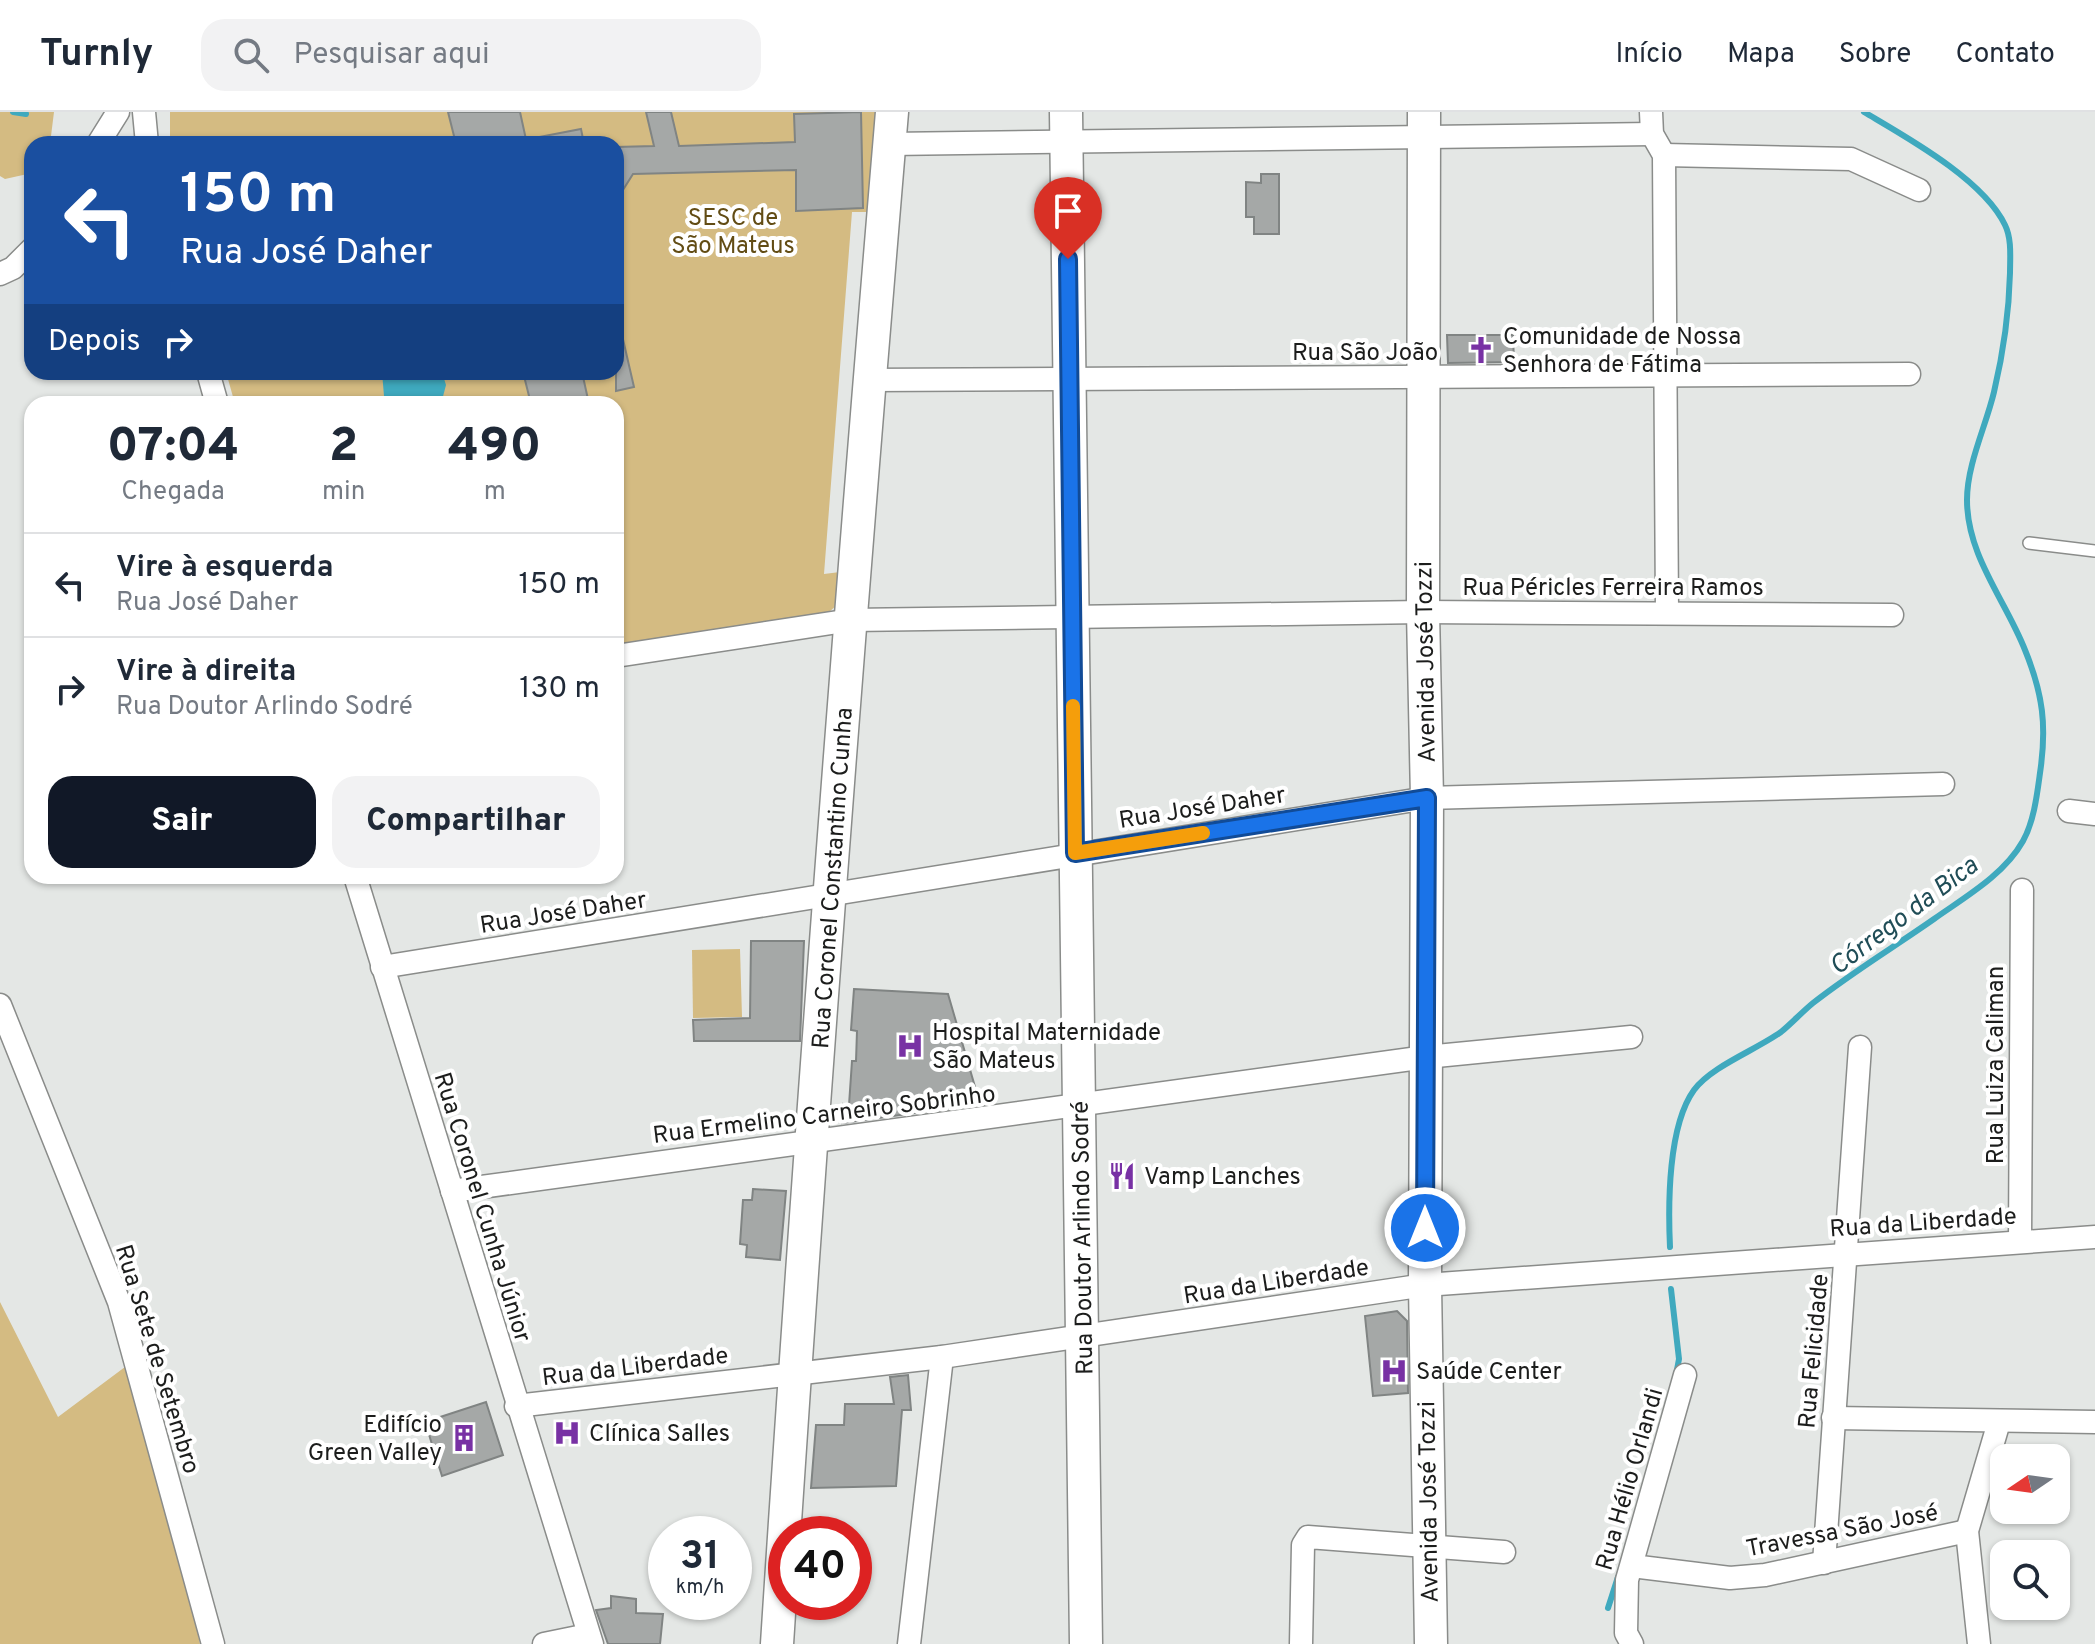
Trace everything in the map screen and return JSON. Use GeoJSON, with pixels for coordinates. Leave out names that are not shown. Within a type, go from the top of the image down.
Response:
{"type":"FeatureCollection","features":[{"type":"Feature","properties":{"kind":"street"},"geometry":{"type":"LineString","coordinates":[[103,136],[118,112]]}},
{"type":"Feature","properties":{"kind":"street"},"geometry":{"type":"LineString","coordinates":[[144,112],[146,136]]}},
{"type":"Feature","properties":{"kind":"street","name":"Rua Coronel Constantino Cunha"},"geometry":{"type":"LineString","coordinates":[[777,1644],[868,380],[892,112]]}},
{"type":"Feature","properties":{"kind":"street"},"geometry":{"type":"LineString","coordinates":[[890,144],[1066,126],[1651,123],[1664,155],[1667,613]]}},
{"type":"Feature","properties":{"kind":"street","name":"Avenida José Tozzi"},"geometry":{"type":"LineString","coordinates":[[1424,124],[1423,612],[1427,798],[1425,1285],[1431,1644]]}},
{"type":"Feature","properties":{"kind":"street","name":"Rua Doutor Arlindo Sodré"},"geometry":{"type":"LineString","coordinates":[[1066,126],[1086,1644]]}},
{"type":"Feature","properties":{"kind":"street"},"geometry":{"type":"LineString","coordinates":[[1664,155],[1851,159],[1919,190]]}},
{"type":"Feature","properties":{"kind":"street"},"geometry":{"type":"LineString","coordinates":[[0,274],[13,268],[24,257]]}},
{"type":"Feature","properties":{"kind":"street","name":"Rua São João"},"geometry":{"type":"LineString","coordinates":[[868,380],[1664,378],[1909,374]]}},
{"type":"Feature","properties":{"kind":"street","name":"Rua Péricles Ferreira Ramos"},"geometry":{"type":"LineString","coordinates":[[624,655],[851,620],[1423,612],[1892,615]]}},
{"type":"Feature","properties":{"kind":"street","name":"Rua José Daher"},"geometry":{"type":"LineString","coordinates":[[382,967],[830,897],[1075,853],[1427,798],[1943,784]]}},
{"type":"Feature","properties":{"kind":"street"},"geometry":{"type":"LineString","coordinates":[[2069,811],[2095,814]]}},
{"type":"Feature","properties":{"kind":"street","name":"Rua Coronel Cunha Júnior"},"geometry":{"type":"LineString","coordinates":[[357,884],[590,1639]]}},
{"type":"Feature","properties":{"kind":"street","name":"Rua Luiza Caliman"},"geometry":{"type":"LineString","coordinates":[[2020,1241],[2022,890]]}},
{"type":"Feature","properties":{"kind":"street","name":"Rua Sete de Setembro"},"geometry":{"type":"LineString","coordinates":[[0,1005],[119,1302],[213,1644]]}},
{"type":"Feature","properties":{"kind":"street","name":"Rua Ermelino Carneiro Sobrinho"},"geometry":{"type":"LineString","coordinates":[[452,1191],[814,1139],[1079,1108],[1426,1057],[1631,1037]]}},
{"type":"Feature","properties":{"kind":"street","name":"Rua Felicidade"},"geometry":{"type":"LineString","coordinates":[[1824,1563],[1848,1254],[1860,1047]]}},
{"type":"Feature","properties":{"kind":"street","name":"Rua da Liberdade"},"geometry":{"type":"LineString","coordinates":[[516,1406],[942,1357],[1425,1285],[2095,1237]]}},
{"type":"Feature","properties":{"kind":"street"},"geometry":{"type":"LineString","coordinates":[[909,1644],[942,1357]]}},
{"type":"Feature","properties":{"kind":"street","name":"Rua Hélio Orlandi"},"geometry":{"type":"LineString","coordinates":[[1632,1644],[1626,1633],[1624,1601],[1685,1375]]}},
{"type":"Feature","properties":{"kind":"street"},"geometry":{"type":"LineString","coordinates":[[1833,1418],[2095,1422]]}},
{"type":"Feature","properties":{"kind":"street"},"geometry":{"type":"LineString","coordinates":[[1979,1644],[1967,1531],[1999,1422]]}},
{"type":"Feature","properties":{"kind":"street","name":"Travessa São José"},"geometry":{"type":"LineString","coordinates":[[1632,1566],[1730,1578],[1824,1563],[1967,1531]]}},
{"type":"Feature","properties":{"kind":"street"},"geometry":{"type":"LineString","coordinates":[[1301,1644],[1303,1545],[1308,1537],[1504,1552]]}},
{"type":"Feature","properties":{"kind":"street"},"geometry":{"type":"LineString","coordinates":[[544,1644],[590,1639]]}},
{"type":"Feature","properties":{"kind":"lane"},"geometry":{"type":"LineString","coordinates":[[2029,543],[2095,551]]}},
{"type":"Feature","properties":{"kind":"green space"},"geometry":{"type":"Polygon","coordinates":[[[0,112],[54,112],[51,136],[24,136],[24,175],[5,179],[0,176],[0,112]]]}},
{"type":"Feature","properties":{"kind":"green space","name":"SESC de São Mateus"},"geometry":{"type":"Polygon","coordinates":[[[170,112],[875,112],[869,212],[852,212],[824,574],[840,572],[837,605],[829,612],[624,644],[624,396],[233,396],[228,380],[624,380],[624,136],[170,136],[170,112]]]}},
{"type":"Feature","properties":{"kind":"green space"},"geometry":{"type":"Polygon","coordinates":[[[740,949],[742,1017],[693,1018],[692,950],[740,949]]]}},
{"type":"Feature","properties":{"kind":"green space"},"geometry":{"type":"Polygon","coordinates":[[[0,1302],[58,1417],[129,1364],[175,1523],[200,1644],[0,1644],[0,1302]]]}},
{"type":"Feature","properties":{"kind":"water"},"geometry":{"type":"Polygon","coordinates":[[[383,380],[444,380],[446,385],[443,396],[384,396],[383,380]]]}},
{"type":"Feature","properties":{"kind":"building"},"geometry":{"type":"Polygon","coordinates":[[[448,112],[520,112],[525,136],[454,136],[448,112]]]}},
{"type":"Feature","properties":{"kind":"building"},"geometry":{"type":"Polygon","coordinates":[[[646,112],[671,112],[679,146],[795,142],[794,114],[861,112],[863,208],[796,211],[796,170],[633,174],[624,188],[624,147],[654,146],[646,112]]]}},
{"type":"Feature","properties":{"kind":"building"},"geometry":{"type":"Polygon","coordinates":[[[581,129],[582,136],[544,136],[581,129]]]}},
{"type":"Feature","properties":{"kind":"building"},"geometry":{"type":"Polygon","coordinates":[[[1261,174],[1279,174],[1279,234],[1254,234],[1254,217],[1246,217],[1246,182],[1261,183],[1261,174]]]}},
{"type":"Feature","properties":{"kind":"building","name":"Comunidade de Nossa Senhora de Fátima"},"geometry":{"type":"Polygon","coordinates":[[[1447,335],[1513,335],[1514,362],[1448,363],[1447,335]]]}},
{"type":"Feature","properties":{"kind":"building"},"geometry":{"type":"Polygon","coordinates":[[[624,344],[634,387],[616,391],[616,380],[624,380],[624,344]]]}},
{"type":"Feature","properties":{"kind":"building"},"geometry":{"type":"Polygon","coordinates":[[[525,380],[584,380],[587,396],[529,396],[525,380]]]}},
{"type":"Feature","properties":{"kind":"building"},"geometry":{"type":"Polygon","coordinates":[[[751,941],[804,941],[800,1041],[694,1041],[693,1020],[750,1018],[751,941]]]}},
{"type":"Feature","properties":{"kind":"building","name":"Hospital Maternidade São Mateus"},"geometry":{"type":"Polygon","coordinates":[[[854,989],[948,994],[980,1104],[842,1123],[843,1104],[849,1105],[852,1061],[856,1061],[857,1031],[851,1030],[854,989]]]}},
{"type":"Feature","properties":{"kind":"building"},"geometry":{"type":"Polygon","coordinates":[[[753,1189],[786,1191],[780,1260],[746,1257],[747,1245],[740,1244],[743,1200],[752,1200],[753,1189]]]}},
{"type":"Feature","properties":{"kind":"building","name":"Saúde Center"},"geometry":{"type":"Polygon","coordinates":[[[1397,1311],[1407,1321],[1408,1393],[1373,1396],[1365,1316],[1397,1311]]]}},
{"type":"Feature","properties":{"kind":"building"},"geometry":{"type":"Polygon","coordinates":[[[908,1375],[911,1410],[902,1410],[896,1486],[811,1488],[816,1425],[844,1425],[845,1404],[894,1404],[890,1377],[908,1375]]]}},
{"type":"Feature","properties":{"kind":"building","name":"Edifício Green Valley"},"geometry":{"type":"Polygon","coordinates":[[[486,1402],[503,1455],[442,1476],[425,1422],[486,1402]]]}},
{"type":"Feature","properties":{"kind":"building"},"geometry":{"type":"Polygon","coordinates":[[[611,1596],[636,1599],[636,1613],[648,1613],[648,1620],[662,1620],[660,1644],[608,1644],[596,1610],[611,1608],[611,1596]]]}},
{"type":"Feature","properties":{"kind":"waterway"},"geometry":{"type":"LineString","coordinates":[[13,112],[26,114]]}},
{"type":"Feature","properties":{"kind":"waterway","name":"Córrego da Bica"},"geometry":{"type":"LineString","coordinates":[[1670,1247],[1669,1209],[1674,1144],[1685,1105],[1694,1090],[1712,1073],[1771,1039],[1827,992],[1995,875],[2023,841],[2036,799],[2043,740],[2040,696],[2025,650],[1980,559],[1973,540],[1967,500],[1973,459],[1994,392],[2003,348],[2009,288],[2009,236],[2005,225],[1980,191],[1942,161],[1864,112]]}},
{"type":"Feature","properties":{"kind":"waterway","name":"Córrego da Bica"},"geometry":{"type":"LineString","coordinates":[[1671,1289],[1679,1359],[1676,1375]]}},
{"type":"Feature","properties":{"kind":"waterway","name":"Córrego da Bica"},"geometry":{"type":"LineString","coordinates":[[1608,1608],[1618,1577]]}},
{"type":"Feature","properties":{"kind":"slow traffic"},"geometry":{"type":"LineString","coordinates":[[1073,706],[1075,853],[1203,833]]}},
{"type":"Feature","properties":{"kind":"place","name":"Comunidade de Nossa Senhora de Fátima"},"geometry":{"type":"Point","coordinates":[1481,350]}},
{"type":"Feature","properties":{"kind":"place","name":"Hospital Maternidade São Mateus"},"geometry":{"type":"Point","coordinates":[910,1046]}},
{"type":"Feature","properties":{"kind":"place","name":"Vamp Lanches"},"geometry":{"type":"Point","coordinates":[1122,1176]}},
{"type":"Feature","properties":{"kind":"place","name":"Saúde Center"},"geometry":{"type":"Point","coordinates":[1394,1371]}},
{"type":"Feature","properties":{"kind":"place","name":"Clínica Salles"},"geometry":{"type":"Point","coordinates":[567,1433]}},
{"type":"Feature","properties":{"kind":"place","name":"Edifício Green Valley"},"geometry":{"type":"Point","coordinates":[464,1438]}},
{"type":"Feature","properties":{"kind":"route"},"geometry":{"type":"LineString","coordinates":[[1068,259],[1075,853],[1427,798],[1425,1228]]}}]}
